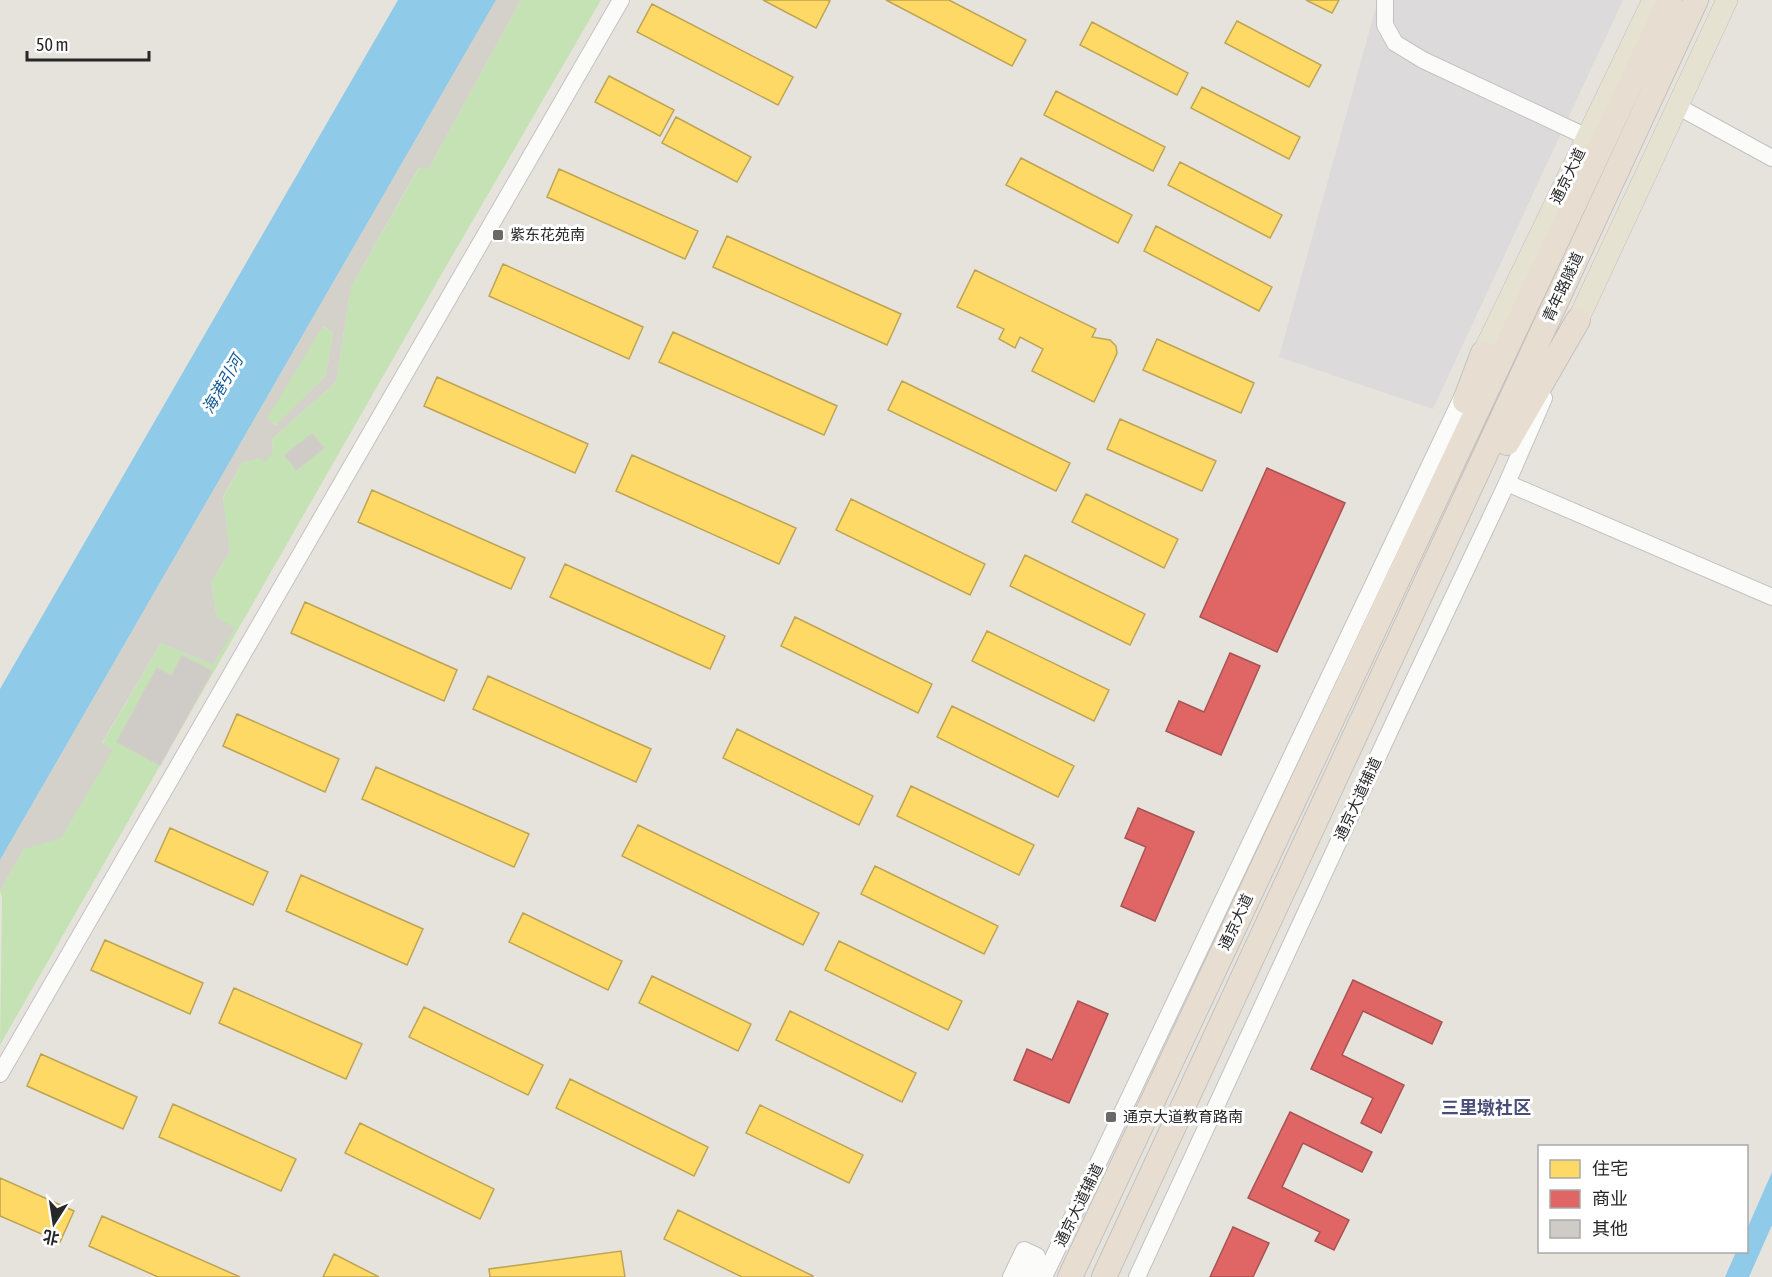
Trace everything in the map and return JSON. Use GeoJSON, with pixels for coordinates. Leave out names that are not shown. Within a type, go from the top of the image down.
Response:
{"type":"FeatureCollection","features":[{"type":"Feature","properties":{"kind":"highway","name":"青年路隧道"},"geometry":{"type":"LineString","coordinates":[[1402,567],[1670,0]]}},
{"type":"Feature","properties":{"kind":"highway","name":"青年路隧道"},"geometry":{"type":"LineString","coordinates":[[1430,575],[1696,0]]}},
{"type":"Feature","properties":{"kind":"highway"},"geometry":{"type":"LineString","coordinates":[[1430,575],[1578,320]]}},
{"type":"Feature","properties":{"kind":"highway"},"geometry":{"type":"LineString","coordinates":[[1402,567],[1483,352]]}},
{"type":"Feature","properties":{"kind":"highway","name":"通京大道"},"geometry":{"type":"LineString","coordinates":[[1070,1277],[1402,567]]}},
{"type":"Feature","properties":{"kind":"highway","name":"通京大道"},"geometry":{"type":"LineString","coordinates":[[1104,1277],[1430,575]]}},
{"type":"Feature","properties":{"kind":"main road","name":"通京大道"},"geometry":{"type":"LineString","coordinates":[[1483,352],[1653,0]]}},
{"type":"Feature","properties":{"kind":"main road"},"geometry":{"type":"LineString","coordinates":[[1578,320],[1727,0]]}},
{"type":"Feature","properties":{"kind":"street"},"geometry":{"type":"LineString","coordinates":[[0,1074],[621,0]]}},
{"type":"Feature","properties":{"kind":"street"},"geometry":{"type":"LineString","coordinates":[[1385,0],[1385,25],[1395,43],[1423,60],[1587,136]]}},
{"type":"Feature","properties":{"kind":"street"},"geometry":{"type":"LineString","coordinates":[[1677,106],[1772,158]]}},
{"type":"Feature","properties":{"kind":"street","name":"通京大道辅道"},"geometry":{"type":"LineString","coordinates":[[1137,1277],[1388,734],[1507,483],[1578,320]]}},
{"type":"Feature","properties":{"kind":"street","name":"通京大道辅道"},"geometry":{"type":"LineString","coordinates":[[1044,1277],[1483,352]]}},
{"type":"Feature","properties":{"kind":"street"},"geometry":{"type":"LineString","coordinates":[[1507,483],[1772,597]]}},
{"type":"Feature","properties":{"kind":"street"},"geometry":{"type":"LineString","coordinates":[[1011,1277],[1024,1250],[1037,1256],[1027,1277]]}},
{"type":"Feature","properties":{"kind":"shaded area"},"geometry":{"type":"Polygon","coordinates":[[[496,0],[521,0],[428,170],[419,167],[351,287],[336,382],[272,439],[273,452],[266,462],[259,458],[242,463],[223,497],[230,551],[211,583],[217,617],[235,628],[213,665],[161,643],[102,743],[113,750],[61,838],[24,849],[0,891],[0,860],[496,0]],[[323,326],[267,418],[276,425],[326,375],[333,333],[323,326]]]}},
{"type":"Feature","properties":{"kind":"shaded area"},"geometry":{"type":"Polygon","coordinates":[[[1378,0],[1623,0],[1433,409],[1279,357],[1378,0]]]}},
{"type":"Feature","properties":{"kind":"green space"},"geometry":{"type":"Polygon","coordinates":[[[521,0],[601,0],[0,1045],[2,898],[0,891],[24,849],[113,750],[102,744],[161,643],[213,665],[234,628],[217,617],[211,583],[230,551],[223,498],[242,463],[273,452],[272,439],[336,382],[351,287],[420,166],[428,170],[521,0]]]}},
{"type":"Feature","properties":{"kind":"green space"},"geometry":{"type":"Polygon","coordinates":[[[322,326],[333,333],[326,375],[277,425],[266,418],[322,326]]]}},
{"type":"Feature","properties":{"kind":"water","name":"海港引河"},"geometry":{"type":"Polygon","coordinates":[[[398,0],[496,0],[0,860],[0,689],[398,0]]]}},
{"type":"Feature","properties":{"kind":"water"},"geometry":{"type":"Polygon","coordinates":[[[1772,1172],[1772,1225],[1749,1277],[1725,1277],[1736,1253],[1748,1253],[1748,1227],[1772,1172]]]}},
{"type":"Feature","properties":{"kind":"building: 住宅"},"geometry":{"type":"Polygon","coordinates":[[[763,0],[827,0],[830,1],[816,28],[763,0]]]}},
{"type":"Feature","properties":{"kind":"building: 住宅"},"geometry":{"type":"Polygon","coordinates":[[[886,0],[949,0],[1026,40],[1012,66],[886,0]]]}},
{"type":"Feature","properties":{"kind":"building: 住宅"},"geometry":{"type":"Polygon","coordinates":[[[1306,0],[1339,0],[1332,13],[1306,0]]]}},
{"type":"Feature","properties":{"kind":"building: 住宅"},"geometry":{"type":"Polygon","coordinates":[[[652,4],[793,77],[778,105],[637,32],[652,4]]]}},
{"type":"Feature","properties":{"kind":"building: 住宅"},"geometry":{"type":"Polygon","coordinates":[[[1237,21],[1321,65],[1309,87],[1225,43],[1237,21]]]}},
{"type":"Feature","properties":{"kind":"building: 住宅"},"geometry":{"type":"Polygon","coordinates":[[[1092,22],[1188,73],[1177,95],[1080,45],[1092,22]]]}},
{"type":"Feature","properties":{"kind":"building: 住宅"},"geometry":{"type":"Polygon","coordinates":[[[609,76],[674,110],[660,136],[595,102],[609,76]]]}},
{"type":"Feature","properties":{"kind":"building: 住宅"},"geometry":{"type":"Polygon","coordinates":[[[1202,87],[1300,137],[1289,159],[1191,108],[1202,87]]]}},
{"type":"Feature","properties":{"kind":"building: 住宅"},"geometry":{"type":"Polygon","coordinates":[[[1056,91],[1165,147],[1153,171],[1044,115],[1056,91]]]}},
{"type":"Feature","properties":{"kind":"building: 住宅"},"geometry":{"type":"Polygon","coordinates":[[[676,117],[751,157],[737,182],[662,143],[676,117]]]}},
{"type":"Feature","properties":{"kind":"building: 住宅"},"geometry":{"type":"Polygon","coordinates":[[[1021,158],[1132,215],[1118,243],[1006,185],[1021,158]]]}},
{"type":"Feature","properties":{"kind":"building: 住宅"},"geometry":{"type":"Polygon","coordinates":[[[1180,162],[1282,215],[1270,238],[1168,185],[1180,162]]]}},
{"type":"Feature","properties":{"kind":"building: 住宅"},"geometry":{"type":"Polygon","coordinates":[[[559,169],[698,231],[685,259],[547,197],[559,169]]]}},
{"type":"Feature","properties":{"kind":"building: 住宅"},"geometry":{"type":"Polygon","coordinates":[[[1156,226],[1272,287],[1259,311],[1144,251],[1156,226]]]}},
{"type":"Feature","properties":{"kind":"building: 住宅"},"geometry":{"type":"Polygon","coordinates":[[[727,236],[901,314],[887,345],[713,267],[727,236]]]}},
{"type":"Feature","properties":{"kind":"building: 住宅"},"geometry":{"type":"Polygon","coordinates":[[[503,264],[643,327],[629,359],[489,296],[503,264]]]}},
{"type":"Feature","properties":{"kind":"building: 住宅"},"geometry":{"type":"Polygon","coordinates":[[[975,270],[1096,329],[1092,337],[1110,340],[1116,346],[1117,353],[1094,402],[1032,371],[1043,349],[1020,337],[1015,348],[999,339],[1004,329],[957,307],[975,270]]]}},
{"type":"Feature","properties":{"kind":"building: 住宅"},"geometry":{"type":"Polygon","coordinates":[[[673,332],[837,406],[824,435],[659,362],[673,332]]]}},
{"type":"Feature","properties":{"kind":"building: 住宅"},"geometry":{"type":"Polygon","coordinates":[[[1157,339],[1254,383],[1241,413],[1143,370],[1157,339]]]}},
{"type":"Feature","properties":{"kind":"building: 住宅"},"geometry":{"type":"Polygon","coordinates":[[[437,377],[588,444],[575,473],[424,406],[437,377]]]}},
{"type":"Feature","properties":{"kind":"building: 住宅"},"geometry":{"type":"Polygon","coordinates":[[[902,381],[1070,463],[1056,491],[888,410],[902,381]]]}},
{"type":"Feature","properties":{"kind":"building: 住宅"},"geometry":{"type":"Polygon","coordinates":[[[1120,419],[1216,461],[1202,491],[1107,449],[1120,419]]]}},
{"type":"Feature","properties":{"kind":"building: 住宅"},"geometry":{"type":"Polygon","coordinates":[[[632,455],[796,528],[779,564],[616,491],[632,455]]]}},
{"type":"Feature","properties":{"kind":"building: 住宅"},"geometry":{"type":"Polygon","coordinates":[[[372,490],[525,558],[511,589],[358,522],[372,490]]]}},
{"type":"Feature","properties":{"kind":"building: 住宅"},"geometry":{"type":"Polygon","coordinates":[[[1086,494],[1178,539],[1164,568],[1072,522],[1086,494]]]}},
{"type":"Feature","properties":{"kind":"building: 住宅"},"geometry":{"type":"Polygon","coordinates":[[[851,499],[985,564],[970,595],[836,530],[851,499]]]}},
{"type":"Feature","properties":{"kind":"building: 住宅"},"geometry":{"type":"Polygon","coordinates":[[[1025,555],[1145,614],[1130,645],[1010,586],[1025,555]]]}},
{"type":"Feature","properties":{"kind":"building: 住宅"},"geometry":{"type":"Polygon","coordinates":[[[565,564],[725,636],[710,669],[550,597],[565,564]]]}},
{"type":"Feature","properties":{"kind":"building: 住宅"},"geometry":{"type":"Polygon","coordinates":[[[305,602],[457,670],[444,701],[291,633],[305,602]]]}},
{"type":"Feature","properties":{"kind":"building: 住宅"},"geometry":{"type":"Polygon","coordinates":[[[795,617],[932,684],[918,713],[781,646],[795,617]]]}},
{"type":"Feature","properties":{"kind":"building: 住宅"},"geometry":{"type":"Polygon","coordinates":[[[987,631],[1109,690],[1094,721],[972,661],[987,631]]]}},
{"type":"Feature","properties":{"kind":"building: 住宅"},"geometry":{"type":"Polygon","coordinates":[[[488,676],[651,749],[636,782],[473,709],[488,676]]]}},
{"type":"Feature","properties":{"kind":"building: 住宅"},"geometry":{"type":"Polygon","coordinates":[[[952,706],[1074,766],[1058,797],[937,737],[952,706]]]}},
{"type":"Feature","properties":{"kind":"building: 住宅"},"geometry":{"type":"Polygon","coordinates":[[[237,714],[339,759],[325,792],[223,746],[237,714]]]}},
{"type":"Feature","properties":{"kind":"building: 住宅"},"geometry":{"type":"Polygon","coordinates":[[[737,729],[873,796],[859,825],[723,758],[737,729]]]}},
{"type":"Feature","properties":{"kind":"building: 住宅"},"geometry":{"type":"Polygon","coordinates":[[[376,767],[529,834],[514,867],[362,799],[376,767]]]}},
{"type":"Feature","properties":{"kind":"building: 住宅"},"geometry":{"type":"Polygon","coordinates":[[[911,786],[1034,845],[1019,875],[897,816],[911,786]]]}},
{"type":"Feature","properties":{"kind":"building: 住宅"},"geometry":{"type":"Polygon","coordinates":[[[638,825],[819,913],[803,945],[622,856],[638,825]]]}},
{"type":"Feature","properties":{"kind":"building: 住宅"},"geometry":{"type":"Polygon","coordinates":[[[170,828],[268,872],[253,905],[155,861],[170,828]]]}},
{"type":"Feature","properties":{"kind":"building: 住宅"},"geometry":{"type":"Polygon","coordinates":[[[875,866],[998,926],[984,954],[861,894],[875,866]]]}},
{"type":"Feature","properties":{"kind":"building: 住宅"},"geometry":{"type":"Polygon","coordinates":[[[301,875],[423,929],[407,965],[286,911],[301,875]]]}},
{"type":"Feature","properties":{"kind":"building: 住宅"},"geometry":{"type":"Polygon","coordinates":[[[523,913],[622,961],[608,990],[509,942],[523,913]]]}},
{"type":"Feature","properties":{"kind":"building: 住宅"},"geometry":{"type":"Polygon","coordinates":[[[105,940],[203,983],[190,1014],[91,970],[105,940]]]}},
{"type":"Feature","properties":{"kind":"building: 住宅"},"geometry":{"type":"Polygon","coordinates":[[[839,941],[962,1001],[948,1030],[825,970],[839,941]]]}},
{"type":"Feature","properties":{"kind":"building: 住宅"},"geometry":{"type":"Polygon","coordinates":[[[652,976],[751,1024],[738,1051],[639,1003],[652,976]]]}},
{"type":"Feature","properties":{"kind":"building: 住宅"},"geometry":{"type":"Polygon","coordinates":[[[234,988],[362,1044],[346,1079],[219,1023],[234,988]]]}},
{"type":"Feature","properties":{"kind":"building: 住宅"},"geometry":{"type":"Polygon","coordinates":[[[424,1007],[543,1065],[528,1095],[409,1037],[424,1007]]]}},
{"type":"Feature","properties":{"kind":"building: 住宅"},"geometry":{"type":"Polygon","coordinates":[[[790,1011],[916,1073],[902,1102],[776,1040],[790,1011]]]}},
{"type":"Feature","properties":{"kind":"building: 住宅"},"geometry":{"type":"Polygon","coordinates":[[[41,1054],[137,1097],[123,1129],[27,1086],[41,1054]]]}},
{"type":"Feature","properties":{"kind":"building: 住宅"},"geometry":{"type":"Polygon","coordinates":[[[570,1079],[708,1147],[694,1176],[556,1108],[570,1079]]]}},
{"type":"Feature","properties":{"kind":"building: 住宅"},"geometry":{"type":"Polygon","coordinates":[[[173,1104],[296,1159],[281,1191],[159,1137],[173,1104]]]}},
{"type":"Feature","properties":{"kind":"building: 住宅"},"geometry":{"type":"Polygon","coordinates":[[[760,1105],[863,1155],[849,1183],[746,1133],[760,1105]]]}},
{"type":"Feature","properties":{"kind":"building: 住宅"},"geometry":{"type":"Polygon","coordinates":[[[360,1123],[494,1189],[480,1219],[345,1153],[360,1123]]]}},
{"type":"Feature","properties":{"kind":"building: 住宅"},"geometry":{"type":"Polygon","coordinates":[[[0,1178],[74,1211],[60,1242],[0,1216],[0,1178]]]}},
{"type":"Feature","properties":{"kind":"building: 住宅"},"geometry":{"type":"Polygon","coordinates":[[[678,1210],[813,1276],[742,1277],[664,1239],[678,1210]]]}},
{"type":"Feature","properties":{"kind":"building: 住宅"},"geometry":{"type":"Polygon","coordinates":[[[102,1216],[240,1277],[158,1277],[89,1246],[102,1216]]]}},
{"type":"Feature","properties":{"kind":"building: 住宅"},"geometry":{"type":"Polygon","coordinates":[[[621,1251],[625,1277],[490,1277],[489,1269],[621,1251]]]}},
{"type":"Feature","properties":{"kind":"building: 住宅"},"geometry":{"type":"Polygon","coordinates":[[[334,1254],[379,1277],[323,1277],[334,1254]]]}},
{"type":"Feature","properties":{"kind":"building: 商业"},"geometry":{"type":"Polygon","coordinates":[[[1267,468],[1345,503],[1277,652],[1200,617],[1267,468]]]}},
{"type":"Feature","properties":{"kind":"building: 商业"},"geometry":{"type":"Polygon","coordinates":[[[1230,653],[1260,666],[1221,755],[1166,731],[1179,701],[1204,712],[1230,653]]]}},
{"type":"Feature","properties":{"kind":"building: 商业"},"geometry":{"type":"Polygon","coordinates":[[[1138,808],[1194,832],[1155,921],[1121,906],[1146,847],[1125,838],[1138,808]]]}},
{"type":"Feature","properties":{"kind":"building: 商业"},"geometry":{"type":"Polygon","coordinates":[[[1353,980],[1442,1022],[1432,1044],[1363,1011],[1342,1055],[1404,1085],[1381,1133],[1361,1123],[1373,1098],[1311,1069],[1353,980]]]}},
{"type":"Feature","properties":{"kind":"building: 商业"},"geometry":{"type":"Polygon","coordinates":[[[1078,1001],[1108,1014],[1069,1103],[1014,1080],[1027,1049],[1052,1060],[1078,1001]]]}},
{"type":"Feature","properties":{"kind":"building: 商业"},"geometry":{"type":"Polygon","coordinates":[[[1290,1112],[1372,1152],[1362,1172],[1303,1143],[1282,1187],[1349,1220],[1334,1250],[1315,1241],[1320,1232],[1248,1198],[1290,1112]]]}},
{"type":"Feature","properties":{"kind":"building: 商业"},"geometry":{"type":"Polygon","coordinates":[[[1233,1227],[1269,1243],[1253,1277],[1210,1277],[1233,1227]]]}},
{"type":"Feature","properties":{"kind":"building: 其他"},"geometry":{"type":"Polygon","coordinates":[[[312,434],[324,448],[296,470],[285,455],[312,434]]]}},
{"type":"Feature","properties":{"kind":"building: 其他"},"geometry":{"type":"Polygon","coordinates":[[[182,656],[212,671],[160,765],[117,742],[157,668],[172,676],[182,656]]]}},
{"type":"Feature","properties":{"kind":"place","name":"紫东花苑南"},"geometry":{"type":"Point","coordinates":[498,235]}},
{"type":"Feature","properties":{"kind":"place","name":"通京大道教育路南"},"geometry":{"type":"Point","coordinates":[1111,1117]}},
{"type":"Feature","properties":{"kind":"district","name":"三里墩社区"},"geometry":{"type":"Point","coordinates":[1486,1108]}}]}
